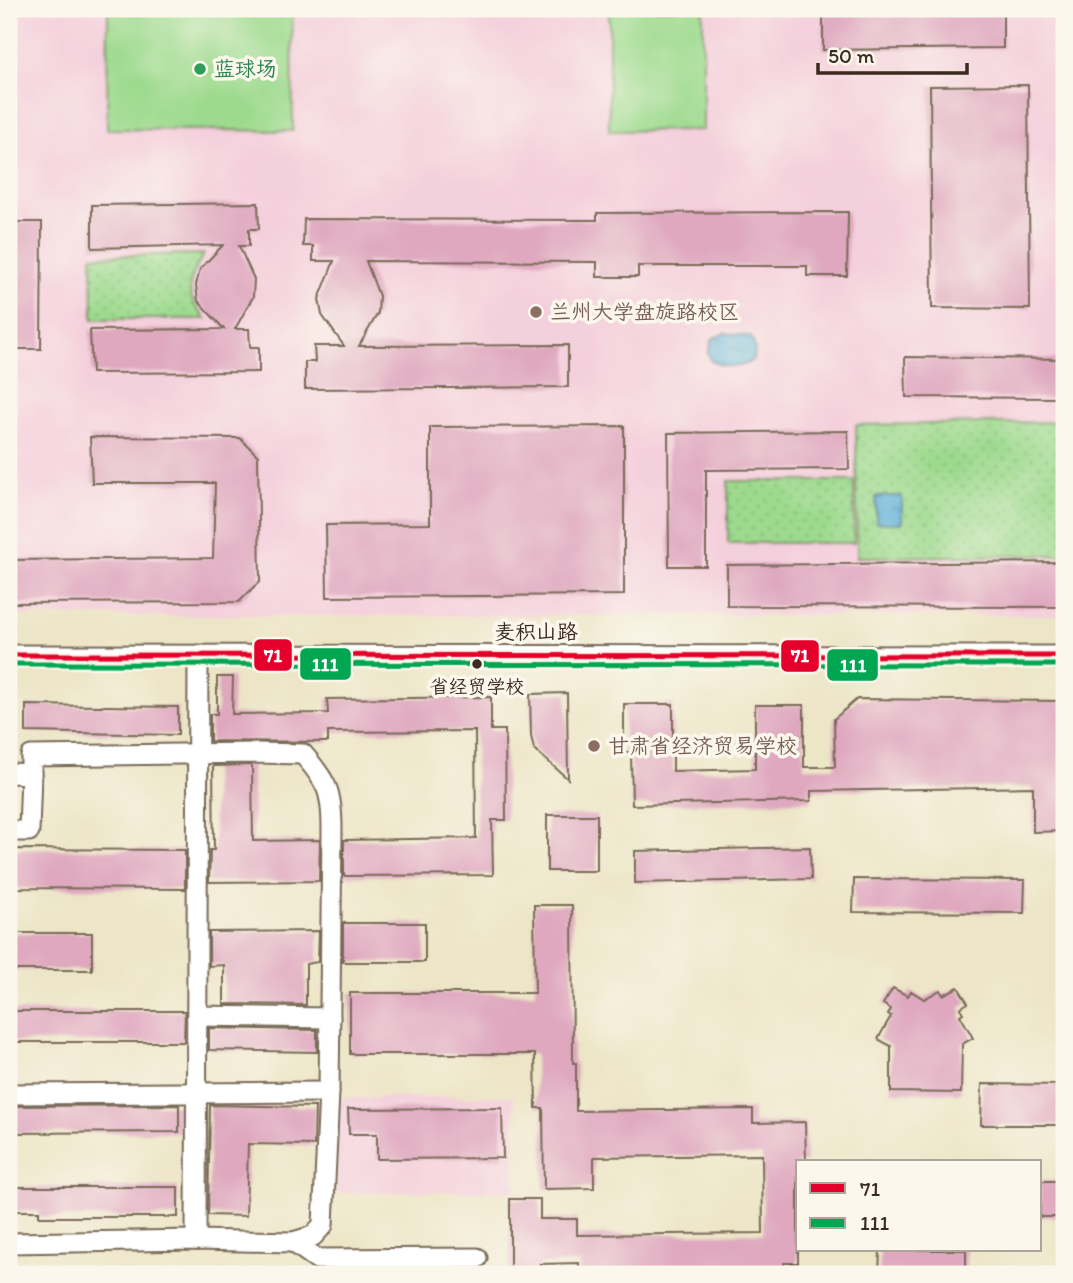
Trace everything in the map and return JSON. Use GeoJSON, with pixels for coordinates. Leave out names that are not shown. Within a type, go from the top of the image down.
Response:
{"type":"FeatureCollection","features":[{"type":"Feature","properties":{"kind":"street","name":"麦积山路"},"geometry":{"type":"LineString","coordinates":[[9,655],[1064,656]]}},
{"type":"Feature","properties":{"kind":"street"},"geometry":{"type":"LineString","coordinates":[[196,1240],[198,655]]}},
{"type":"Feature","properties":{"kind":"street"},"geometry":{"type":"LineString","coordinates":[[9,831],[29,831],[31,756],[303,754],[323,777],[332,802],[329,1092],[323,1224],[313,1236],[293,1242],[196,1240],[9,1243]]}},
{"type":"Feature","properties":{"kind":"street"},"geometry":{"type":"LineString","coordinates":[[9,774],[31,774]]}},
{"type":"Feature","properties":{"kind":"street"},"geometry":{"type":"LineString","coordinates":[[197,1016],[330,1018]]}},
{"type":"Feature","properties":{"kind":"street"},"geometry":{"type":"LineString","coordinates":[[9,1094],[329,1092]]}},
{"type":"Feature","properties":{"kind":"street"},"geometry":{"type":"LineString","coordinates":[[293,1242],[317,1259],[477,1258]]}},
{"type":"Feature","properties":{"kind":"shaded area","name":"兰州大学盘旋路校区"},"geometry":{"type":"Polygon","coordinates":[[[9,9],[1064,9],[1064,615],[9,616],[9,9]]]}},
{"type":"Feature","properties":{"kind":"shaded area"},"geometry":{"type":"Polygon","coordinates":[[[514,1096],[515,1191],[337,1193],[336,1098],[514,1096]]]}},
{"type":"Feature","properties":{"kind":"green space","name":"蓝球场"},"geometry":{"type":"Polygon","coordinates":[[[108,9],[292,9],[293,131],[107,129],[108,9]]]}},
{"type":"Feature","properties":{"kind":"green space"},"geometry":{"type":"Polygon","coordinates":[[[609,9],[703,9],[703,130],[609,131],[609,9]]]}},
{"type":"Feature","properties":{"kind":"green space"},"geometry":{"type":"Polygon","coordinates":[[[204,254],[194,272],[190,287],[194,302],[206,319],[93,319],[92,256],[204,254]]]}},
{"type":"Feature","properties":{"kind":"green space"},"geometry":{"type":"Polygon","coordinates":[[[1064,422],[1064,555],[857,557],[856,425],[1064,422]]]}},
{"type":"Feature","properties":{"kind":"green space"},"geometry":{"type":"Polygon","coordinates":[[[728,481],[854,481],[854,543],[728,543],[728,481]]]}},
{"type":"Feature","properties":{"kind":"water"},"geometry":{"type":"Polygon","coordinates":[[[725,333],[751,337],[755,348],[751,361],[744,365],[728,366],[711,361],[708,353],[713,338],[725,333]]]}},
{"type":"Feature","properties":{"kind":"water"},"geometry":{"type":"Polygon","coordinates":[[[876,496],[902,496],[902,523],[876,523],[876,496]]]}},
{"type":"Feature","properties":{"kind":"building"},"geometry":{"type":"Polygon","coordinates":[[[823,9],[1003,9],[1003,48],[823,50],[823,9]]]}},
{"type":"Feature","properties":{"kind":"building"},"geometry":{"type":"Polygon","coordinates":[[[1028,85],[1030,309],[932,308],[930,86],[1028,85]]]}},
{"type":"Feature","properties":{"kind":"building"},"geometry":{"type":"Polygon","coordinates":[[[258,203],[259,229],[249,229],[249,246],[239,246],[254,279],[253,297],[235,329],[249,329],[250,347],[259,347],[259,372],[92,373],[90,330],[224,329],[198,301],[196,285],[200,269],[223,245],[92,248],[92,205],[258,203]]]}},
{"type":"Feature","properties":{"kind":"building"},"geometry":{"type":"Polygon","coordinates":[[[848,212],[847,276],[807,276],[807,266],[638,266],[638,277],[597,277],[597,262],[366,261],[379,296],[378,313],[359,346],[568,345],[568,387],[305,389],[305,362],[315,362],[314,346],[344,346],[322,315],[319,299],[334,261],[313,261],[313,246],[303,246],[304,219],[597,220],[597,213],[848,212]]]}},
{"type":"Feature","properties":{"kind":"building"},"geometry":{"type":"Polygon","coordinates":[[[9,222],[42,222],[41,349],[9,349],[9,222]]]}},
{"type":"Feature","properties":{"kind":"building"},"geometry":{"type":"Polygon","coordinates":[[[905,357],[1064,359],[1064,398],[906,397],[905,357]]]}},
{"type":"Feature","properties":{"kind":"building"},"geometry":{"type":"Polygon","coordinates":[[[624,426],[624,595],[327,597],[326,525],[430,524],[430,427],[624,426]]]}},
{"type":"Feature","properties":{"kind":"building"},"geometry":{"type":"Polygon","coordinates":[[[848,431],[849,469],[706,470],[706,566],[669,566],[668,433],[848,431]]]}},
{"type":"Feature","properties":{"kind":"building"},"geometry":{"type":"Polygon","coordinates":[[[90,437],[240,438],[258,456],[260,581],[239,602],[9,603],[9,560],[213,558],[215,483],[92,483],[90,437]]]}},
{"type":"Feature","properties":{"kind":"building"},"geometry":{"type":"Polygon","coordinates":[[[1064,562],[1064,607],[727,606],[727,565],[1064,562]]]}},
{"type":"Feature","properties":{"kind":"building"},"geometry":{"type":"Polygon","coordinates":[[[217,677],[233,677],[232,714],[328,713],[327,699],[491,697],[491,730],[505,730],[506,820],[492,820],[493,875],[344,876],[344,840],[476,838],[475,731],[328,732],[328,742],[210,741],[210,714],[217,714],[217,677]]]}},
{"type":"Feature","properties":{"kind":"building"},"geometry":{"type":"Polygon","coordinates":[[[567,693],[568,779],[534,749],[530,694],[567,693]]]}},
{"type":"Feature","properties":{"kind":"building"},"geometry":{"type":"Polygon","coordinates":[[[857,699],[1064,701],[1064,831],[1033,832],[1033,787],[811,791],[811,801],[632,805],[631,752],[624,752],[624,704],[673,704],[673,771],[755,769],[755,705],[804,705],[804,767],[835,767],[834,719],[857,699]]]}},
{"type":"Feature","properties":{"kind":"building"},"geometry":{"type":"Polygon","coordinates":[[[26,705],[178,707],[178,735],[26,732],[26,705]]]}},
{"type":"Feature","properties":{"kind":"building"},"geometry":{"type":"Polygon","coordinates":[[[252,765],[253,841],[320,840],[319,881],[209,882],[210,850],[214,850],[213,766],[252,765]]]}},
{"type":"Feature","properties":{"kind":"building"},"geometry":{"type":"Polygon","coordinates":[[[547,815],[597,815],[597,871],[547,871],[547,815]]]}},
{"type":"Feature","properties":{"kind":"building"},"geometry":{"type":"Polygon","coordinates":[[[810,847],[811,879],[635,883],[635,851],[810,847]]]}},
{"type":"Feature","properties":{"kind":"building"},"geometry":{"type":"Polygon","coordinates":[[[9,849],[185,850],[185,889],[9,888],[9,849]]]}},
{"type":"Feature","properties":{"kind":"building"},"geometry":{"type":"Polygon","coordinates":[[[854,879],[1025,880],[1024,913],[853,912],[854,879]]]}},
{"type":"Feature","properties":{"kind":"building"},"geometry":{"type":"Polygon","coordinates":[[[534,905],[572,905],[576,1111],[753,1109],[753,1123],[805,1122],[806,1160],[796,1160],[798,1263],[784,1263],[784,1273],[579,1274],[579,1263],[540,1264],[540,1271],[531,1271],[531,1274],[510,1274],[510,1199],[540,1199],[540,1219],[577,1219],[577,1235],[763,1233],[762,1155],[594,1157],[594,1188],[544,1189],[543,1108],[536,1108],[535,1054],[350,1054],[350,993],[535,993],[534,905]]]}},
{"type":"Feature","properties":{"kind":"building"},"geometry":{"type":"Polygon","coordinates":[[[343,923],[425,923],[425,962],[343,962],[343,923]]]}},
{"type":"Feature","properties":{"kind":"building"},"geometry":{"type":"Polygon","coordinates":[[[319,931],[318,962],[306,964],[306,1005],[224,1004],[224,965],[209,966],[209,932],[319,931]]]}},
{"type":"Feature","properties":{"kind":"building"},"geometry":{"type":"Polygon","coordinates":[[[9,933],[92,933],[92,970],[9,970],[9,933]]]}},
{"type":"Feature","properties":{"kind":"building"},"geometry":{"type":"Polygon","coordinates":[[[958,987],[968,1003],[960,1008],[963,1013],[960,1015],[973,1038],[962,1044],[961,1093],[891,1092],[891,1046],[878,1039],[891,1016],[888,1014],[891,1009],[883,1004],[893,988],[908,996],[911,991],[924,999],[940,990],[943,995],[958,987]]]}},
{"type":"Feature","properties":{"kind":"building"},"geometry":{"type":"Polygon","coordinates":[[[9,1011],[185,1011],[184,1042],[9,1042],[9,1011]]]}},
{"type":"Feature","properties":{"kind":"building"},"geometry":{"type":"Polygon","coordinates":[[[209,1028],[317,1030],[317,1052],[209,1050],[209,1028]]]}},
{"type":"Feature","properties":{"kind":"building"},"geometry":{"type":"Polygon","coordinates":[[[982,1084],[1064,1085],[1064,1125],[981,1125],[982,1084]]]}},
{"type":"Feature","properties":{"kind":"building"},"geometry":{"type":"Polygon","coordinates":[[[179,1105],[179,1132],[9,1133],[9,1106],[179,1105]]]}},
{"type":"Feature","properties":{"kind":"building"},"geometry":{"type":"Polygon","coordinates":[[[210,1105],[315,1107],[314,1145],[248,1144],[246,1216],[208,1215],[210,1105]]]}},
{"type":"Feature","properties":{"kind":"building"},"geometry":{"type":"Polygon","coordinates":[[[502,1108],[503,1158],[377,1159],[377,1134],[349,1134],[348,1109],[502,1108]]]}},
{"type":"Feature","properties":{"kind":"building"},"geometry":{"type":"Polygon","coordinates":[[[1042,1181],[1064,1181],[1064,1217],[1042,1217],[1042,1181]]]}},
{"type":"Feature","properties":{"kind":"building"},"geometry":{"type":"Polygon","coordinates":[[[9,1187],[178,1187],[178,1217],[39,1217],[39,1211],[9,1211],[9,1187]]]}},
{"type":"Feature","properties":{"kind":"building"},"geometry":{"type":"Polygon","coordinates":[[[880,1252],[966,1252],[966,1274],[879,1274],[880,1252]]]}},
{"type":"Feature","properties":{"kind":"transit line","name":"71"},"geometry":{"type":"LineString","coordinates":[[9,655],[1064,656]]}},
{"type":"Feature","properties":{"kind":"transit line","name":"111"},"geometry":{"type":"LineString","coordinates":[[9,664],[1064,665]]}},
{"type":"Feature","properties":{"kind":"place","name":"蓝球场"},"geometry":{"type":"Point","coordinates":[200,69]}},
{"type":"Feature","properties":{"kind":"place","name":"兰州大学盘旋路校区"},"geometry":{"type":"Point","coordinates":[536,312]}},
{"type":"Feature","properties":{"kind":"place","name":"省经贸学校"},"geometry":{"type":"Point","coordinates":[477,664]}},
{"type":"Feature","properties":{"kind":"place","name":"甘肃省经济贸易学校"},"geometry":{"type":"Point","coordinates":[594,746]}}]}
